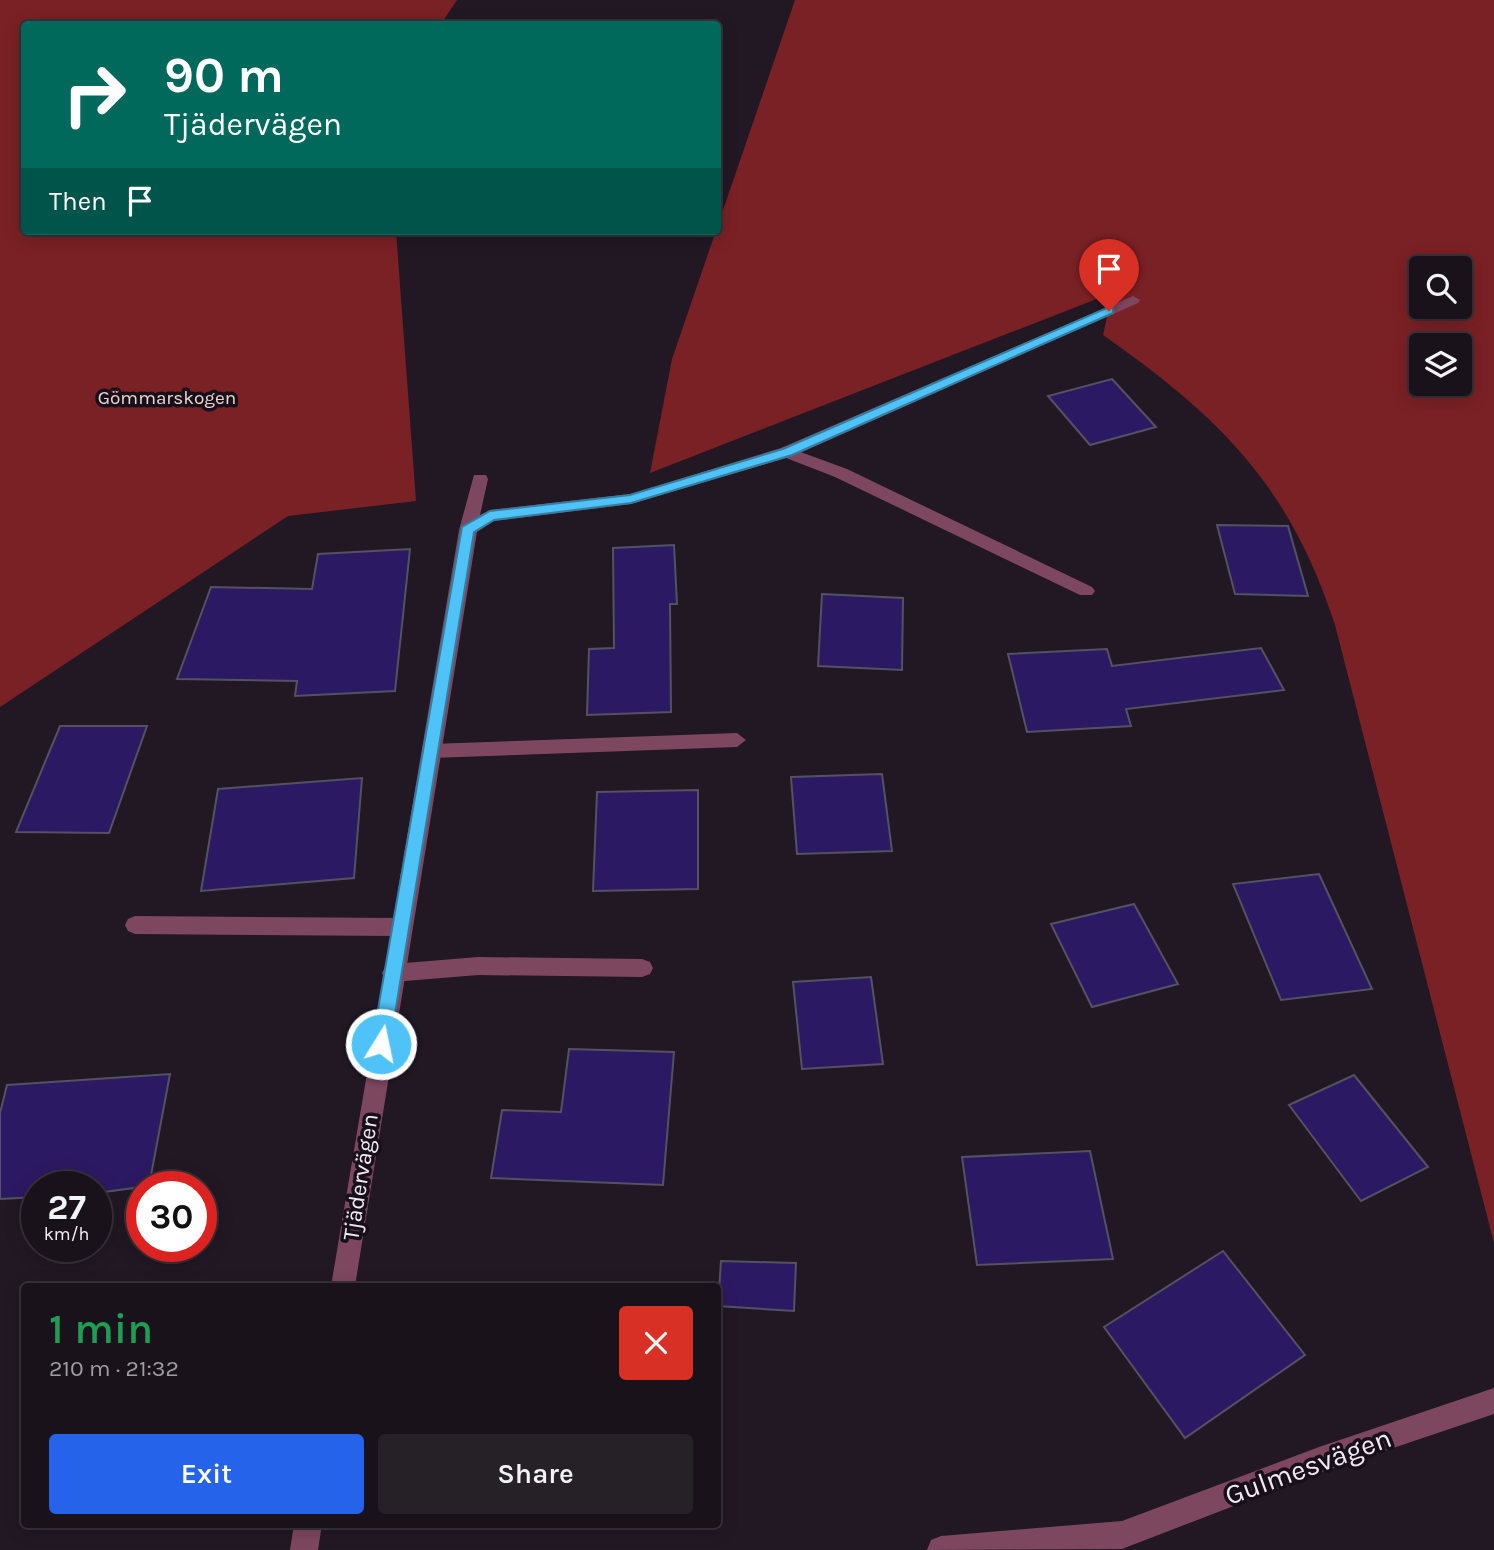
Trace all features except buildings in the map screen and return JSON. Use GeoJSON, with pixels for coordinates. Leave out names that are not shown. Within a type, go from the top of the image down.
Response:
{"type":"FeatureCollection","features":[{"type":"Feature","properties":{"kind":"street"},"geometry":{"type":"LineString","coordinates":[[467,530],[490,516],[631,499],[787,452],[1133,300]]}},
{"type":"Feature","properties":{"kind":"street"},"geometry":{"type":"LineString","coordinates":[[787,452],[853,479],[1086,591]]}},
{"type":"Feature","properties":{"kind":"street","name":"Tjädervägen"},"geometry":{"type":"LineString","coordinates":[[343,1283],[467,530],[480,479]]}},
{"type":"Feature","properties":{"kind":"street"},"geometry":{"type":"LineString","coordinates":[[431,751],[737,740]]}},
{"type":"Feature","properties":{"kind":"street"},"geometry":{"type":"LineString","coordinates":[[135,925],[400,928]]}},
{"type":"Feature","properties":{"kind":"street"},"geometry":{"type":"LineString","coordinates":[[393,973],[478,966],[642,968]]}},
{"type":"Feature","properties":{"kind":"street","name":"Gulmesvägen"},"geometry":{"type":"LineString","coordinates":[[941,1550],[1125,1542],[1319,1460],[1494,1401]]}},
{"type":"Feature","properties":{"kind":"street"},"geometry":{"type":"LineString","coordinates":[[304,1550],[307,1528]]}},
{"type":"Feature","properties":{"kind":"green space","name":"Gömmarskogen"},"geometry":{"type":"Polygon","coordinates":[[[0,0],[457,0],[443,21],[21,21],[21,235],[396,235],[416,501],[288,516],[0,707],[0,0]]]}},
{"type":"Feature","properties":{"kind":"green space"},"geometry":{"type":"Polygon","coordinates":[[[795,0],[1494,0],[1494,1243],[1335,625],[1317,576],[1273,494],[1246,459],[1216,426],[1182,395],[1103,335],[1112,293],[650,473],[672,359],[714,235],[721,235],[721,216],[795,0]]]}},
{"type":"Feature","properties":{"kind":"route"},"geometry":{"type":"LineString","coordinates":[[381,1044],[429,772],[467,530],[490,516],[536,508],[631,499],[787,452],[1109,311]]}}]}
